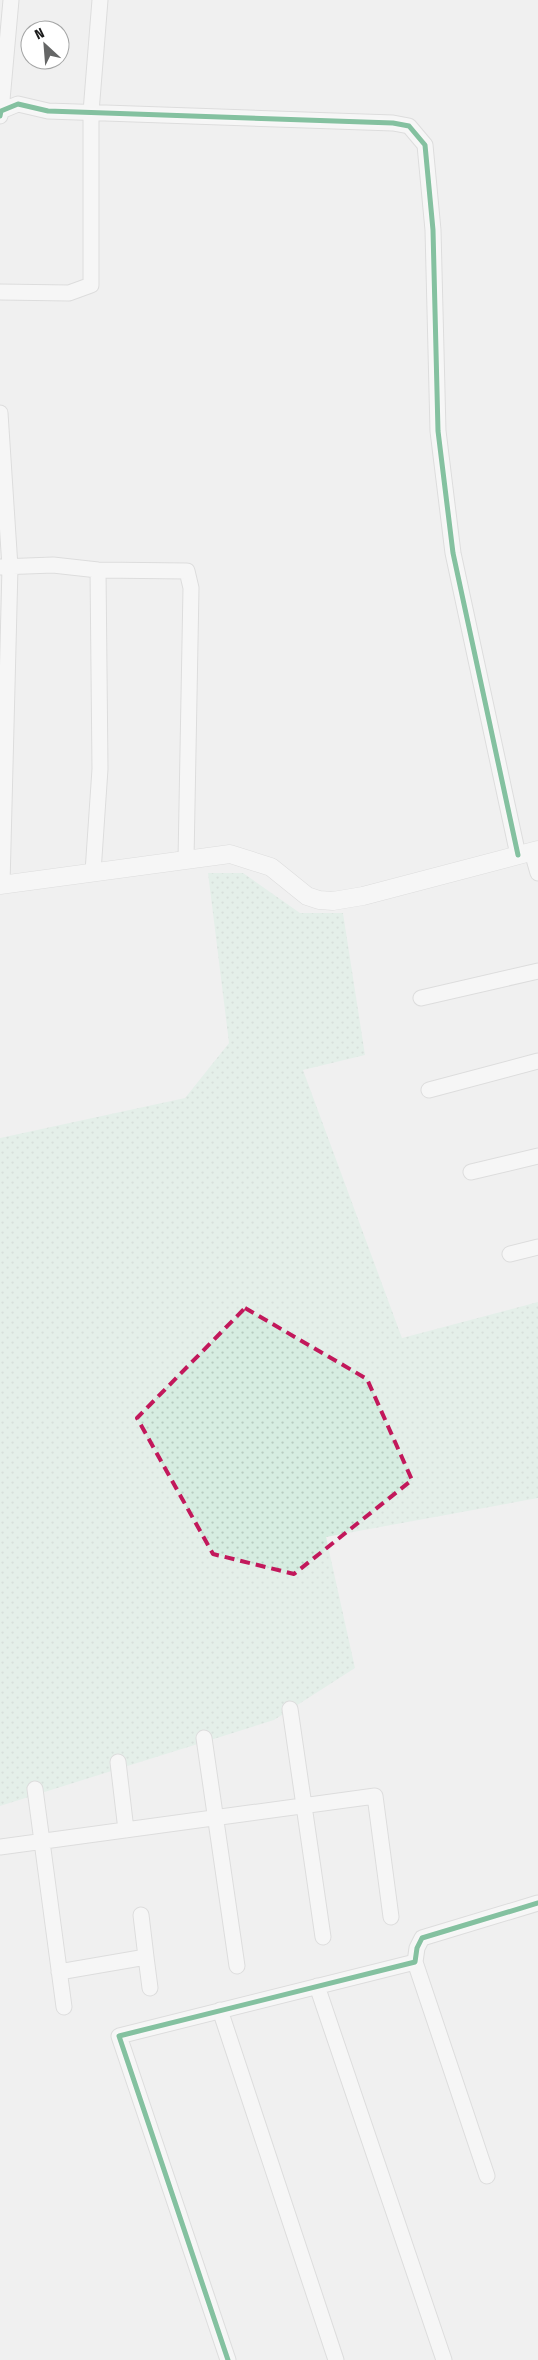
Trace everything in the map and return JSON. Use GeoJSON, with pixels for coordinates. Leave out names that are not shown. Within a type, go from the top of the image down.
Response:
{"type":"FeatureCollection","features":[{"type":"Feature","properties":{"kind":"street"},"geometry":{"type":"LineString","coordinates":[[1,113],[11,0]]}},
{"type":"Feature","properties":{"kind":"street"},"geometry":{"type":"LineString","coordinates":[[0,292],[69,293],[91,285],[91,112],[100,0]]}},
{"type":"Feature","properties":{"kind":"street"},"geometry":{"type":"LineString","coordinates":[[1,113],[18,104],[48,111],[393,123],[409,126],[425,145],[433,230],[438,430],[453,552],[529,853],[538,873]]}},
{"type":"Feature","properties":{"kind":"street"},"geometry":{"type":"LineString","coordinates":[[0,413],[5,567],[1,885],[230,854],[246,857],[271,867],[307,896],[319,900],[333,901],[364,896],[529,853]]}},
{"type":"Feature","properties":{"kind":"street"},"geometry":{"type":"LineString","coordinates":[[5,567],[53,565],[98,570],[187,571],[191,588],[186,860]]}},
{"type":"Feature","properties":{"kind":"street"},"geometry":{"type":"LineString","coordinates":[[93,872],[100,769],[98,570]]}},
{"type":"Feature","properties":{"kind":"street"},"geometry":{"type":"LineString","coordinates":[[421,998],[538,971]]}},
{"type":"Feature","properties":{"kind":"street"},"geometry":{"type":"LineString","coordinates":[[429,1090],[538,1061]]}},
{"type":"Feature","properties":{"kind":"street"},"geometry":{"type":"LineString","coordinates":[[471,1172],[538,1156]]}},
{"type":"Feature","properties":{"kind":"street"},"geometry":{"type":"LineString","coordinates":[[510,1254],[538,1247]]}},
{"type":"Feature","properties":{"kind":"street"},"geometry":{"type":"LineString","coordinates":[[290,1709],[323,1937]]}},
{"type":"Feature","properties":{"kind":"street"},"geometry":{"type":"LineString","coordinates":[[204,1738],[237,1966]]}},
{"type":"Feature","properties":{"kind":"street"},"geometry":{"type":"LineString","coordinates":[[118,1762],[126,1830]]}},
{"type":"Feature","properties":{"kind":"street"},"geometry":{"type":"LineString","coordinates":[[35,1789],[64,2007]]}},
{"type":"Feature","properties":{"kind":"street"},"geometry":{"type":"LineString","coordinates":[[0,1847],[374,1796],[391,1916]]}},
{"type":"Feature","properties":{"kind":"street"},"geometry":{"type":"LineString","coordinates":[[487,2176],[415,1962],[417,1948],[422,1938],[538,1903]]}},
{"type":"Feature","properties":{"kind":"street"},"geometry":{"type":"LineString","coordinates":[[141,1915],[150,1988]]}},
{"type":"Feature","properties":{"kind":"street"},"geometry":{"type":"LineString","coordinates":[[59,1972],[146,1957]]}},
{"type":"Feature","properties":{"kind":"street"},"geometry":{"type":"LineString","coordinates":[[228,2360],[119,2036],[415,1962]]}},
{"type":"Feature","properties":{"kind":"street"},"geometry":{"type":"LineString","coordinates":[[317,1986],[444,2360]]}},
{"type":"Feature","properties":{"kind":"street"},"geometry":{"type":"LineString","coordinates":[[220,2010],[336,2360]]}},
{"type":"Feature","properties":{"kind":"highlighted area"},"geometry":{"type":"Polygon","coordinates":[[[245,1308],[367,1379],[412,1480],[294,1574],[213,1554],[137,1418],[245,1308]]]}},
{"type":"Feature","properties":{"kind":"green space"},"geometry":{"type":"Polygon","coordinates":[[[208,873],[243,873],[300,913],[343,913],[365,1055],[303,1070],[402,1338],[538,1302],[538,1498],[326,1537],[355,1668],[274,1720],[0,1806],[0,1138],[185,1098],[229,1043],[208,873]]]}},
{"type":"Feature","properties":{"kind":"cycle path"},"geometry":{"type":"LineString","coordinates":[[0,116],[1,111],[18,104],[48,111],[393,123],[409,126],[425,145],[433,230],[438,431],[453,553],[518,855]]}},
{"type":"Feature","properties":{"kind":"cycle path"},"geometry":{"type":"LineString","coordinates":[[228,2360],[119,2036],[415,1962],[417,1948],[422,1938],[538,1903]]}}]}
